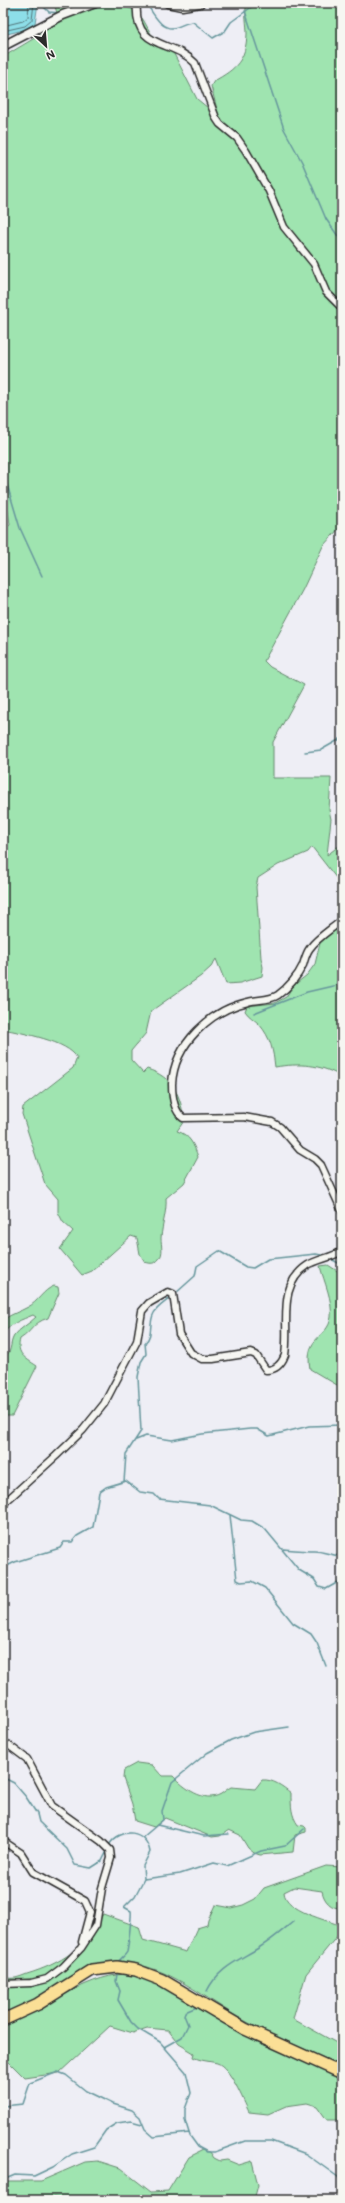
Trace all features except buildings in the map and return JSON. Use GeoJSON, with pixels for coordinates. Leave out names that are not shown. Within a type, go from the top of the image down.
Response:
{"type":"FeatureCollection","features":[{"type":"Feature","properties":{"kind":"highway"},"geometry":{"type":"LineString","coordinates":[[3,2020],[38,2004],[92,1970],[117,1967],[136,1970],[162,1980],[245,2029],[342,2073]]}},
{"type":"Feature","properties":{"kind":"street"},"geometry":{"type":"LineString","coordinates":[[3,46],[63,15],[95,3]]}},
{"type":"Feature","properties":{"kind":"street"},"geometry":{"type":"LineString","coordinates":[[137,3],[137,17],[145,35],[158,44],[190,58],[195,63],[216,118],[237,138],[246,151],[269,191],[284,228],[314,264],[330,298],[342,308]]}},
{"type":"Feature","properties":{"kind":"street"},"geometry":{"type":"LineString","coordinates":[[168,3],[182,6],[200,3]]}},
{"type":"Feature","properties":{"kind":"street"},"geometry":{"type":"LineString","coordinates":[[342,920],[313,944],[299,974],[278,995],[235,1006],[214,1017],[198,1031],[186,1044],[180,1055],[173,1073],[172,1089],[177,1110],[182,1118],[244,1117],[272,1122],[280,1127],[300,1150],[315,1159],[321,1165],[342,1211]]}},
{"type":"Feature","properties":{"kind":"street"},"geometry":{"type":"LineString","coordinates":[[3,1504],[83,1430],[104,1404],[135,1346],[141,1314],[148,1303],[168,1292],[173,1294],[179,1334],[188,1350],[196,1356],[213,1359],[251,1352],[256,1355],[264,1368],[272,1370],[281,1363],[285,1355],[288,1295],[292,1280],[309,1264],[329,1258],[342,1251]]}},
{"type":"Feature","properties":{"kind":"street"},"geometry":{"type":"LineString","coordinates":[[3,1741],[25,1756],[52,1806],[101,1840],[110,1850],[111,1858],[102,1888],[96,1925],[81,1948],[64,1966],[48,1979],[31,1983],[3,1984]]}},
{"type":"Feature","properties":{"kind":"street"},"geometry":{"type":"LineString","coordinates":[[3,1841],[20,1853],[33,1872],[86,1901],[90,1912],[81,1948]]}},
{"type":"Feature","properties":{"kind":"green space"},"geometry":{"type":"Polygon","coordinates":[[[54,3],[115,3],[137,11],[151,34],[173,52],[197,99],[219,117],[211,86],[214,81],[234,68],[245,51],[247,34],[247,3],[342,3],[342,525],[323,546],[303,589],[264,661],[270,667],[304,685],[273,742],[273,778],[331,778],[329,810],[331,819],[327,855],[339,846],[342,849],[342,891],[337,879],[312,847],[308,852],[278,865],[258,878],[256,887],[261,958],[263,967],[262,976],[240,983],[226,984],[216,959],[211,967],[201,976],[151,1011],[146,1033],[131,1051],[131,1060],[143,1073],[147,1069],[156,1072],[174,1088],[181,1103],[184,1121],[177,1131],[185,1135],[191,1141],[198,1157],[184,1183],[166,1198],[166,1208],[161,1238],[161,1257],[153,1263],[145,1262],[140,1254],[137,1238],[131,1236],[92,1271],[82,1275],[60,1249],[73,1231],[63,1222],[58,1212],[58,1199],[45,1184],[22,1114],[23,1107],[73,1068],[77,1058],[72,1052],[55,1042],[32,1035],[3,1029],[3,530],[10,525],[6,498],[3,490],[3,57],[43,33],[59,20],[54,3]]]}},
{"type":"Feature","properties":{"kind":"green space"},"geometry":{"type":"Polygon","coordinates":[[[342,923],[342,1077],[326,1069],[318,1067],[293,1065],[275,1067],[269,1039],[259,1024],[245,1011],[247,1006],[275,1003],[286,997],[293,986],[307,975],[315,964],[320,943],[342,923]]]}},
{"type":"Feature","properties":{"kind":"green space"},"geometry":{"type":"Polygon","coordinates":[[[328,1265],[342,1274],[342,1388],[310,1369],[310,1350],[317,1338],[326,1330],[331,1317],[331,1304],[320,1266],[328,1265]]]}},
{"type":"Feature","properties":{"kind":"green space"},"geometry":{"type":"Polygon","coordinates":[[[54,1286],[58,1287],[59,1293],[48,1318],[39,1322],[20,1339],[20,1352],[25,1358],[37,1366],[12,1416],[4,1416],[3,1420],[3,1358],[10,1351],[14,1336],[36,1317],[33,1315],[16,1322],[3,1334],[3,1320],[32,1305],[47,1290],[54,1286]]]}},
{"type":"Feature","properties":{"kind":"green space"},"geometry":{"type":"Polygon","coordinates":[[[137,1763],[152,1765],[162,1776],[173,1776],[182,1785],[194,1793],[208,1797],[214,1797],[221,1794],[231,1787],[255,1789],[262,1780],[274,1782],[291,1793],[291,1806],[294,1818],[298,1825],[306,1828],[306,1832],[295,1835],[293,1852],[260,1855],[254,1853],[248,1848],[240,1835],[229,1830],[220,1836],[212,1837],[165,1818],[154,1827],[135,1821],[132,1804],[123,1778],[124,1770],[137,1763]]]}},
{"type":"Feature","properties":{"kind":"green space"},"geometry":{"type":"Polygon","coordinates":[[[326,1866],[342,1867],[342,1908],[331,1906],[324,1898],[322,1891],[294,1887],[284,1892],[286,1899],[299,1910],[317,1918],[342,1926],[342,1930],[306,1974],[293,2019],[342,2046],[342,2066],[245,2021],[171,1976],[139,1965],[122,1963],[44,1994],[5,2013],[3,1994],[5,1986],[3,1986],[3,1976],[9,1978],[18,1977],[39,1970],[72,1953],[97,1926],[103,1914],[139,1927],[143,1940],[186,1952],[197,1928],[207,1925],[215,1905],[231,1908],[243,1905],[255,1899],[264,1888],[326,1866]]]}},
{"type":"Feature","properties":{"kind":"green space"},"geometry":{"type":"Polygon","coordinates":[[[126,1974],[152,1979],[260,2040],[342,2079],[342,2120],[327,2120],[317,2106],[307,2103],[286,2106],[268,2114],[249,2112],[236,2084],[227,2071],[217,2063],[193,2057],[194,2053],[179,2044],[168,2030],[147,2028],[133,2033],[110,2026],[59,2073],[25,2078],[3,2056],[3,2024],[34,2011],[94,1981],[110,1976],[126,1974]]]}},
{"type":"Feature","properties":{"kind":"green space"},"geometry":{"type":"Polygon","coordinates":[[[203,2150],[210,2152],[214,2158],[220,2161],[227,2160],[239,2165],[252,2161],[258,2185],[254,2200],[73,2200],[54,2197],[39,2200],[3,2200],[3,2181],[41,2181],[85,2162],[98,2161],[120,2168],[151,2192],[168,2191],[189,2157],[203,2150]]]}},
{"type":"Feature","properties":{"kind":"water"},"geometry":{"type":"Polygon","coordinates":[[[3,3],[38,3],[35,23],[27,29],[3,35],[3,3]]]}},
{"type":"Feature","properties":{"kind":"waterway"},"geometry":{"type":"LineString","coordinates":[[40,3],[49,12],[60,13]]}},
{"type":"Feature","properties":{"kind":"waterway"},"geometry":{"type":"LineString","coordinates":[[79,13],[112,3]]}},
{"type":"Feature","properties":{"kind":"waterway"},"geometry":{"type":"LineString","coordinates":[[146,3],[162,25],[172,28],[193,22],[213,38],[225,31],[231,22],[257,3]]}},
{"type":"Feature","properties":{"kind":"waterway"},"geometry":{"type":"LineString","coordinates":[[245,11],[284,129],[302,162],[326,219],[342,242]]}},
{"type":"Feature","properties":{"kind":"waterway"},"geometry":{"type":"LineString","coordinates":[[3,471],[20,528],[42,576]]}},
{"type":"Feature","properties":{"kind":"waterway"},"geometry":{"type":"LineString","coordinates":[[305,752],[321,750],[342,738]]}},
{"type":"Feature","properties":{"kind":"waterway"},"geometry":{"type":"LineString","coordinates":[[254,1013],[307,992],[337,985],[342,976]]}},
{"type":"Feature","properties":{"kind":"waterway"},"geometry":{"type":"LineString","coordinates":[[176,1293],[195,1276],[197,1266],[219,1251],[246,1267],[253,1268],[268,1259],[316,1254],[326,1256]]}},
{"type":"Feature","properties":{"kind":"waterway"},"geometry":{"type":"LineString","coordinates":[[331,1259],[342,1265]]}},
{"type":"Feature","properties":{"kind":"waterway"},"geometry":{"type":"LineString","coordinates":[[124,1482],[126,1454],[141,1431],[138,1377],[141,1362],[146,1354],[145,1343],[148,1340],[154,1313],[171,1297]]}},
{"type":"Feature","properties":{"kind":"waterway"},"geometry":{"type":"LineString","coordinates":[[136,1440],[146,1436],[172,1440],[202,1434],[250,1429],[257,1429],[269,1436],[309,1426],[342,1425]]}},
{"type":"Feature","properties":{"kind":"waterway"},"geometry":{"type":"LineString","coordinates":[[3,1568],[15,1562],[60,1548],[64,1542],[72,1542],[77,1536],[93,1527],[99,1492],[106,1487],[126,1481],[140,1492],[154,1494],[159,1499],[210,1505],[241,1520],[252,1521],[265,1529],[299,1570],[314,1579],[319,1587],[326,1589],[342,1580]]}},
{"type":"Feature","properties":{"kind":"waterway"},"geometry":{"type":"LineString","coordinates":[[230,1515],[237,1580],[241,1582],[252,1581],[265,1588],[293,1623],[311,1634],[317,1643],[326,1666]]}},
{"type":"Feature","properties":{"kind":"waterway"},"geometry":{"type":"LineString","coordinates":[[283,1549],[318,1551],[342,1556]]}},
{"type":"Feature","properties":{"kind":"waterway"},"geometry":{"type":"LineString","coordinates":[[143,1837],[163,1820],[162,1811],[172,1782],[207,1753],[231,1740],[254,1732],[289,1727]]}},
{"type":"Feature","properties":{"kind":"waterway"},"geometry":{"type":"LineString","coordinates":[[3,1775],[6,1779],[14,1783],[26,1797],[37,1814],[39,1822],[67,1849],[75,1865],[91,1868],[102,1861],[107,1851]]}},
{"type":"Feature","properties":{"kind":"waterway"},"geometry":{"type":"LineString","coordinates":[[157,1825],[204,1836],[229,1834]]}},
{"type":"Feature","properties":{"kind":"waterway"},"geometry":{"type":"LineString","coordinates":[[118,1962],[127,1952],[130,1931],[131,1911],[124,1907],[135,1896],[144,1879],[180,1874],[214,1863],[227,1866],[261,1851],[285,1846],[304,1829]]}},
{"type":"Feature","properties":{"kind":"waterway"},"geometry":{"type":"LineString","coordinates":[[109,1845],[114,1839],[126,1833],[132,1833],[144,1839],[148,1844],[150,1852],[143,1866],[144,1879]]}},
{"type":"Feature","properties":{"kind":"waterway"},"geometry":{"type":"LineString","coordinates":[[207,1991],[223,1970],[269,1941],[294,1921]]}},
{"type":"Feature","properties":{"kind":"waterway"},"geometry":{"type":"LineString","coordinates":[[117,1974],[116,1981],[120,1991],[118,2000],[131,2022],[138,2029],[160,2042],[186,2072],[191,2093],[185,2109],[185,2120],[190,2136],[198,2147],[207,2152],[215,2152],[245,2141],[271,2141],[306,2154],[338,2177],[342,2183]]}},
{"type":"Feature","properties":{"kind":"waterway"},"geometry":{"type":"LineString","coordinates":[[164,2047],[182,2037],[188,2025],[184,2015],[185,2012],[197,2007]]}},
{"type":"Feature","properties":{"kind":"waterway"},"geometry":{"type":"LineString","coordinates":[[3,2106],[23,2104],[30,2083],[58,2072],[66,2075],[86,2091],[113,2104],[132,2110],[140,2117],[145,2129],[154,2137],[189,2133]]}},
{"type":"Feature","properties":{"kind":"waterway"},"geometry":{"type":"LineString","coordinates":[[3,2180],[15,2175],[34,2176],[53,2167],[72,2154],[94,2147],[106,2130],[117,2123],[131,2121],[142,2124]]}}]}
